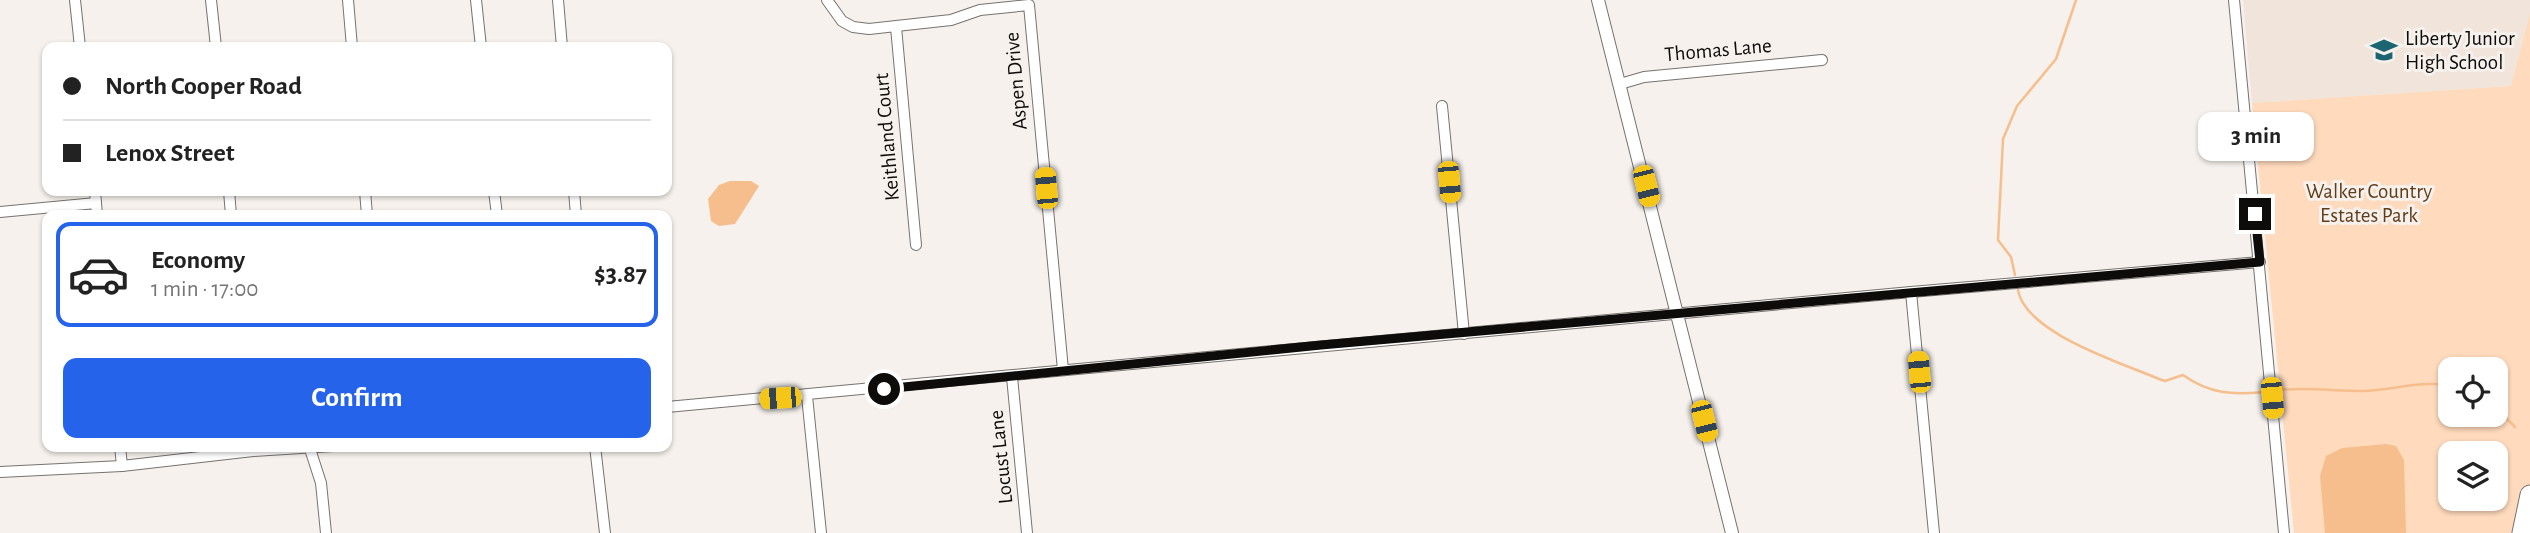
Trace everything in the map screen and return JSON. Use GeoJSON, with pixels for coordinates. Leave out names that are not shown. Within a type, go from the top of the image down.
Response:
{"type":"FeatureCollection","features":[{"type":"Feature","properties":{"kind":"highway"},"geometry":{"type":"LineString","coordinates":[[2522,533],[2528,502]]}},
{"type":"Feature","properties":{"kind":"street"},"geometry":{"type":"LineString","coordinates":[[75,0],[79,42]]}},
{"type":"Feature","properties":{"kind":"street"},"geometry":{"type":"LineString","coordinates":[[211,0],[215,42]]}},
{"type":"Feature","properties":{"kind":"street"},"geometry":{"type":"LineString","coordinates":[[348,0],[352,42]]}},
{"type":"Feature","properties":{"kind":"street"},"geometry":{"type":"LineString","coordinates":[[476,0],[480,42]]}},
{"type":"Feature","properties":{"kind":"street"},"geometry":{"type":"LineString","coordinates":[[558,0],[562,42]]}},
{"type":"Feature","properties":{"kind":"street","name":"Aspen Drive"},"geometry":{"type":"LineString","coordinates":[[827,0],[832,11],[853,27],[896,27],[951,20],[980,10],[1028,5],[1063,370]]}},
{"type":"Feature","properties":{"kind":"street"},"geometry":{"type":"LineString","coordinates":[[1598,0],[1732,533]]}},
{"type":"Feature","properties":{"kind":"street"},"geometry":{"type":"LineString","coordinates":[[2234,0],[2284,533]]}},
{"type":"Feature","properties":{"kind":"street","name":"Keithland Court"},"geometry":{"type":"LineString","coordinates":[[896,27],[916,244]]}},
{"type":"Feature","properties":{"kind":"street","name":"Thomas Lane"},"geometry":{"type":"LineString","coordinates":[[1620,84],[1644,77],[1822,60]]}},
{"type":"Feature","properties":{"kind":"street"},"geometry":{"type":"LineString","coordinates":[[1442,106],[1464,334]]}},
{"type":"Feature","properties":{"kind":"street"},"geometry":{"type":"LineString","coordinates":[[65,210],[97,209]]}},
{"type":"Feature","properties":{"kind":"street"},"geometry":{"type":"LineString","coordinates":[[0,212],[42,211]]}},
{"type":"Feature","properties":{"kind":"street"},"geometry":{"type":"LineString","coordinates":[[672,407],[2260,262]]}},
{"type":"Feature","properties":{"kind":"street"},"geometry":{"type":"LineString","coordinates":[[1911,292],[1934,533]]}},
{"type":"Feature","properties":{"kind":"street","name":"Locust Lane"},"geometry":{"type":"LineString","coordinates":[[1012,377],[1027,533]]}},
{"type":"Feature","properties":{"kind":"street"},"geometry":{"type":"LineString","coordinates":[[807,396],[821,533]]}},
{"type":"Feature","properties":{"kind":"street"},"geometry":{"type":"LineString","coordinates":[[121,452],[122,466]]}},
{"type":"Feature","properties":{"kind":"street"},"geometry":{"type":"LineString","coordinates":[[0,472],[122,466],[230,452]]}},
{"type":"Feature","properties":{"kind":"street"},"geometry":{"type":"LineString","coordinates":[[311,452],[321,483],[326,533]]}},
{"type":"Feature","properties":{"kind":"street"},"geometry":{"type":"LineString","coordinates":[[596,452],[605,533]]}},
{"type":"Feature","properties":{"kind":"shaded area","name":"Liberty Junior High School"},"geometry":{"type":"Polygon","coordinates":[[[2243,0],[2530,0],[2530,13],[2511,86],[2252,103],[2243,0]]]}},
{"type":"Feature","properties":{"kind":"shaded area"},"geometry":{"type":"Polygon","coordinates":[[[730,181],[751,181],[759,186],[735,224],[719,226],[711,221],[708,199],[719,185],[730,181]]]}},
{"type":"Feature","properties":{"kind":"shaded area"},"geometry":{"type":"Polygon","coordinates":[[[2386,444],[2396,446],[2404,460],[2406,533],[2325,533],[2320,476],[2326,456],[2342,448],[2386,444]]]}},
{"type":"Feature","properties":{"kind":"green space","name":"Walker Country Estates Park"},"geometry":{"type":"Polygon","coordinates":[[[2530,13],[2530,533],[2294,533],[2252,103],[2511,86],[2530,13]]]}},
{"type":"Feature","properties":{"kind":"waterway"},"geometry":{"type":"LineString","coordinates":[[2015,275],[2011,257],[1998,240],[2003,139],[2017,106],[2056,59],[2076,0]]}},
{"type":"Feature","properties":{"kind":"waterway"},"geometry":{"type":"LineString","coordinates":[[2018,290],[2025,306],[2038,320],[2077,345],[2100,355],[2165,381],[2183,375],[2212,390],[2264,392]]}},
{"type":"Feature","properties":{"kind":"waterway"},"geometry":{"type":"LineString","coordinates":[[2279,390],[2362,391],[2438,384]]}},
{"type":"Feature","properties":{"kind":"waterway"},"geometry":{"type":"LineString","coordinates":[[2508,420],[2515,427]]}},
{"type":"Feature","properties":{"kind":"place","name":"Liberty Junior High School"},"geometry":{"type":"Point","coordinates":[2384,50]}},
{"type":"Feature","properties":{"kind":"route"},"geometry":{"type":"LineString","coordinates":[[884,389],[1321,345],[2260,262],[2255,214]]}}]}
